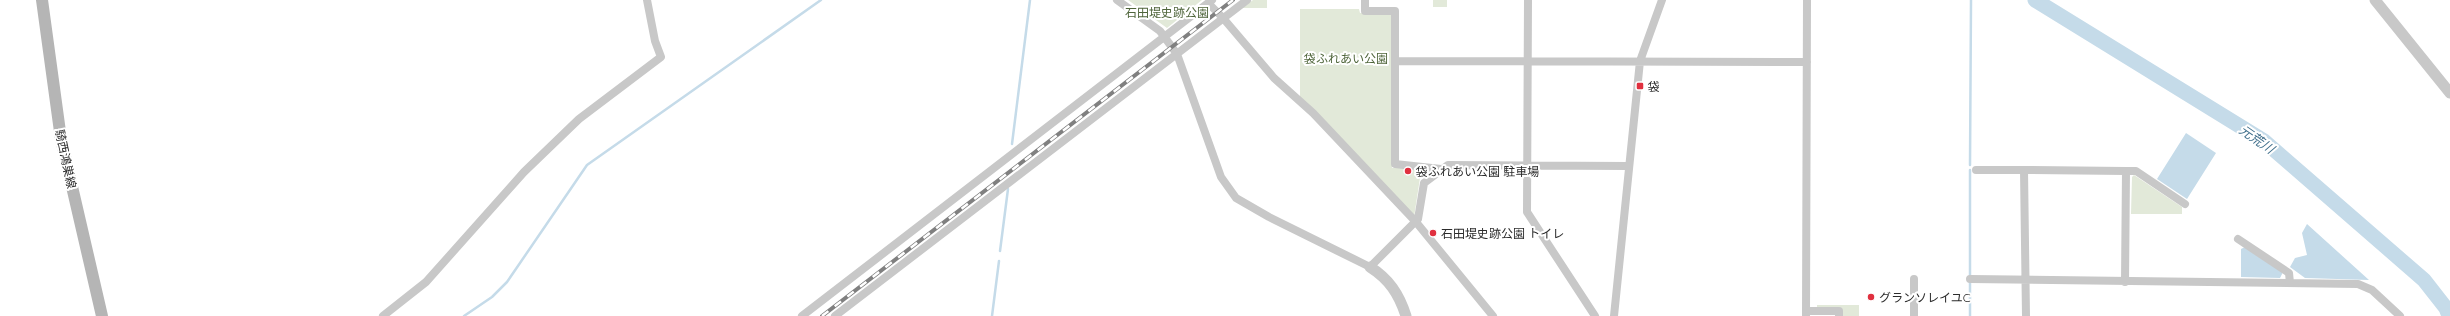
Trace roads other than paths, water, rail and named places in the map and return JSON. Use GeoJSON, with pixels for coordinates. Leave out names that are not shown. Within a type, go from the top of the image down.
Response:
{"type":"FeatureCollection","features":[{"type":"Feature","properties":{"kind":"main road","name":"騎西鴻巣線"},"geometry":{"type":"LineString","coordinates":[[42,0],[61,139],[102,316]]}},
{"type":"Feature","properties":{"kind":"street"},"geometry":{"type":"LineString","coordinates":[[383,316],[426,282],[524,172],[573,124],[661,57],[655,41],[647,0]]}},
{"type":"Feature","properties":{"kind":"street"},"geometry":{"type":"LineString","coordinates":[[1116,0],[1165,36],[1177,54],[1221,177],[1236,198],[1269,217],[1370,267],[1388,279],[1402,303],[1406,316]]}},
{"type":"Feature","properties":{"kind":"street"},"geometry":{"type":"LineString","coordinates":[[835,316],[1247,0]]}},
{"type":"Feature","properties":{"kind":"street"},"geometry":{"type":"LineString","coordinates":[[1365,0],[1365,11],[1395,11],[1395,164],[1441,169]]}},
{"type":"Feature","properties":{"kind":"street"},"geometry":{"type":"LineString","coordinates":[[1528,0],[1528,166],[1526,212],[1595,316]]}},
{"type":"Feature","properties":{"kind":"street"},"geometry":{"type":"LineString","coordinates":[[1614,316],[1640,61],[1662,0]]}},
{"type":"Feature","properties":{"kind":"street"},"geometry":{"type":"LineString","coordinates":[[1806,0],[1806,313],[1839,311],[1839,316]]}},
{"type":"Feature","properties":{"kind":"street"},"geometry":{"type":"LineString","coordinates":[[2375,0],[2450,93]]}},
{"type":"Feature","properties":{"kind":"street"},"geometry":{"type":"LineString","coordinates":[[802,316],[1210,2],[1274,78],[1313,112],[1416,222],[1493,316]]}},
{"type":"Feature","properties":{"kind":"street"},"geometry":{"type":"LineString","coordinates":[[1396,61],[1807,62]]}},
{"type":"Feature","properties":{"kind":"street"},"geometry":{"type":"LineString","coordinates":[[1370,267],[1416,222],[1424,183],[1448,165],[1629,166]]}},
{"type":"Feature","properties":{"kind":"street"},"geometry":{"type":"LineString","coordinates":[[1976,170],[2136,171],[2185,204]]}},
{"type":"Feature","properties":{"kind":"street"},"geometry":{"type":"LineString","coordinates":[[2024,170],[2027,279],[2026,316]]}},
{"type":"Feature","properties":{"kind":"street"},"geometry":{"type":"LineString","coordinates":[[2125,282],[2126,172]]}},
{"type":"Feature","properties":{"kind":"street"},"geometry":{"type":"LineString","coordinates":[[2238,238],[2289,273],[2290,283]]}},
{"type":"Feature","properties":{"kind":"street"},"geometry":{"type":"LineString","coordinates":[[1914,279],[1914,316]]}},
{"type":"Feature","properties":{"kind":"street"},"geometry":{"type":"LineString","coordinates":[[1970,279],[2358,284],[2372,290],[2400,316]]}},
{"type":"Feature","properties":{"kind":"water"},"geometry":{"type":"Polygon","coordinates":[[[2186,133],[2216,153],[2187,199],[2157,179],[2186,133]]]}},
{"type":"Feature","properties":{"kind":"water"},"geometry":{"type":"Polygon","coordinates":[[[2307,224],[2369,280],[2305,278],[2290,267],[2295,258],[2307,255],[2302,233],[2307,224]]]}},
{"type":"Feature","properties":{"kind":"water"},"geometry":{"type":"Polygon","coordinates":[[[2245,247],[2283,272],[2280,278],[2241,277],[2241,249],[2245,247]]]}},
{"type":"Feature","properties":{"kind":"waterway"},"geometry":{"type":"LineString","coordinates":[[464,316],[492,297],[507,282],[587,165],[821,0]]}},
{"type":"Feature","properties":{"kind":"waterway"},"geometry":{"type":"LineString","coordinates":[[1012,144],[1030,0]]}},
{"type":"Feature","properties":{"kind":"waterway"},"geometry":{"type":"LineString","coordinates":[[1970,165],[1971,0]]}},
{"type":"Feature","properties":{"kind":"waterway","name":"元荒川"},"geometry":{"type":"LineString","coordinates":[[2035,0],[2264,141],[2424,280],[2446,308],[2449,316]]}},
{"type":"Feature","properties":{"kind":"waterway"},"geometry":{"type":"LineString","coordinates":[[1970,170],[1970,277]]}},
{"type":"Feature","properties":{"kind":"waterway"},"geometry":{"type":"LineString","coordinates":[[1000,251],[1008,189]]}},
{"type":"Feature","properties":{"kind":"waterway"},"geometry":{"type":"LineString","coordinates":[[992,316],[999,261]]}},
{"type":"Feature","properties":{"kind":"waterway"},"geometry":{"type":"LineString","coordinates":[[1970,281],[1970,316]]}},
{"type":"Feature","properties":{"kind":"railway"},"geometry":{"type":"LineString","coordinates":[[822,316],[1233,0]]}},
{"type":"Feature","properties":{"kind":"place","name":"袋"},"geometry":{"type":"Point","coordinates":[1640,86]}},
{"type":"Feature","properties":{"kind":"place","name":"袋ふれあい公園 駐車場"},"geometry":{"type":"Point","coordinates":[1408,171]}},
{"type":"Feature","properties":{"kind":"place","name":"石田堤史跡公園 トイレ"},"geometry":{"type":"Point","coordinates":[1433,233]}},
{"type":"Feature","properties":{"kind":"place","name":"グランソレイユC"},"geometry":{"type":"Point","coordinates":[1871,297]}},
{"type":"Feature","properties":{"kind":"park label","name":"石田堤史跡公園"},"geometry":{"type":"Point","coordinates":[1167,12]}},
{"type":"Feature","properties":{"kind":"park label","name":"袋ふれあい公園"},"geometry":{"type":"Point","coordinates":[1346,58]}}]}
